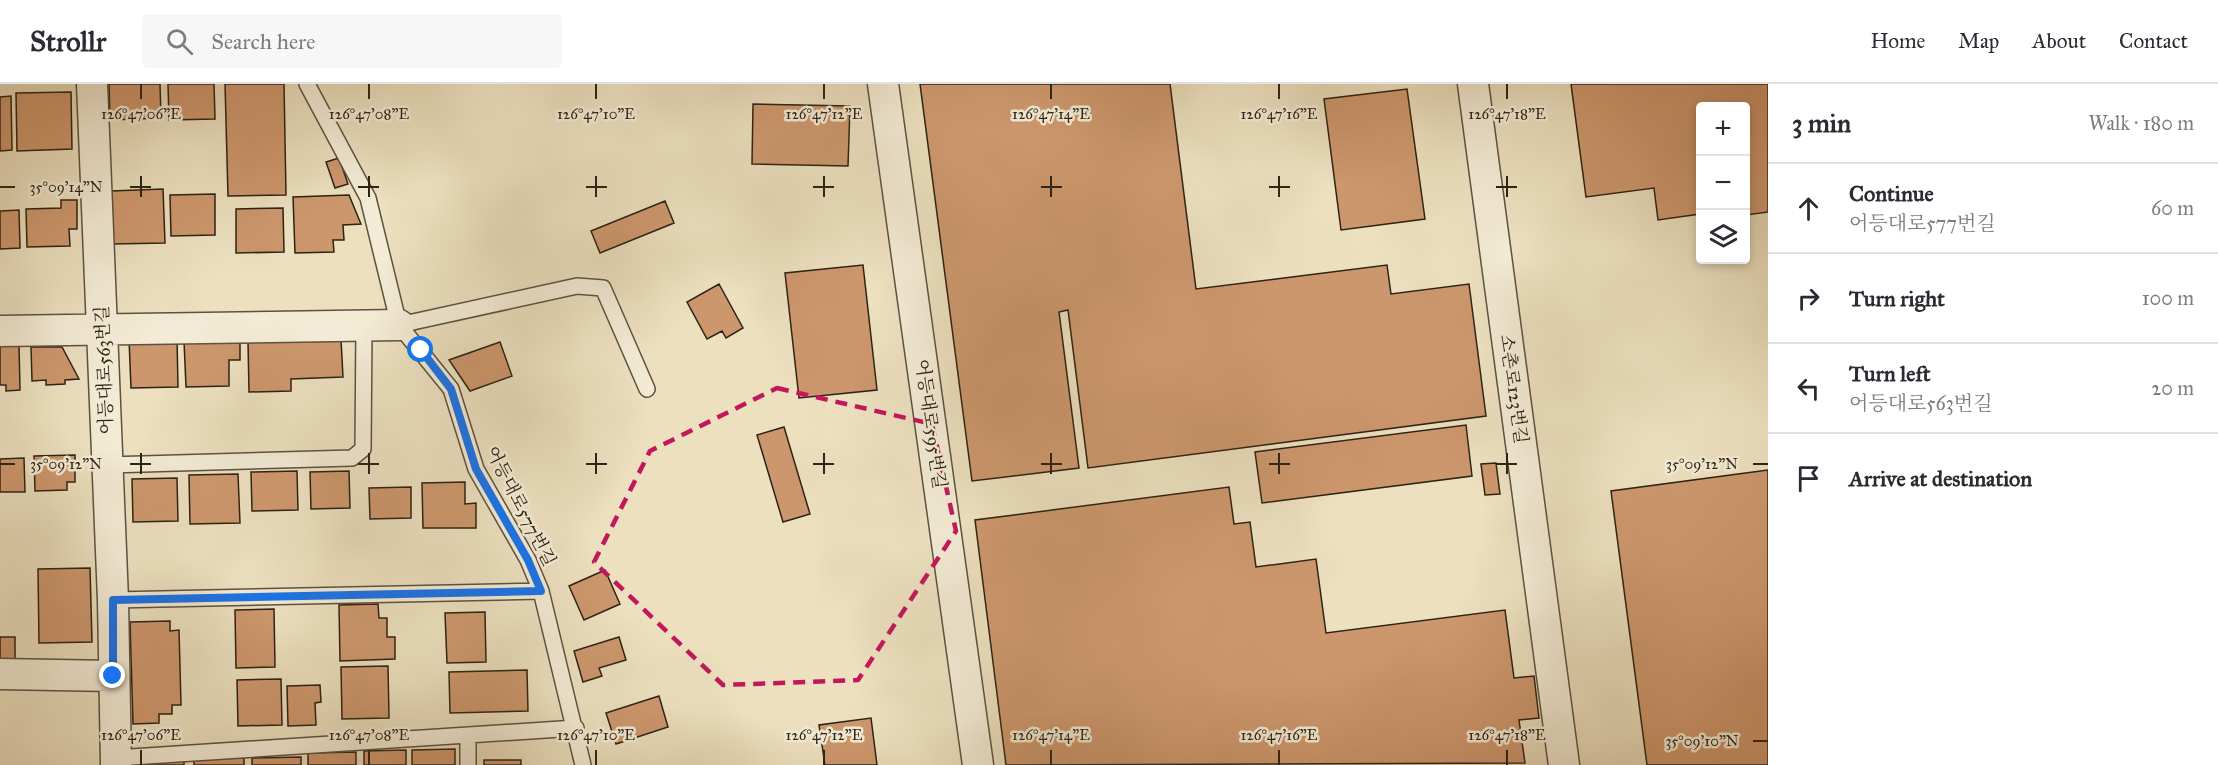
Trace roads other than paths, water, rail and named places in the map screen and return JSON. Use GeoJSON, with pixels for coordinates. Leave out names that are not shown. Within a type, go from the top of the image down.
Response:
{"type":"FeatureCollection","features":[{"type":"Feature","properties":{"kind":"street","name":"어등대로563번길"},"geometry":{"type":"LineString","coordinates":[[92,84],[113,600],[116,761]]}},
{"type":"Feature","properties":{"kind":"street","name":"어등대로595번길"},"geometry":{"type":"LineString","coordinates":[[883,84],[978,765]]}},
{"type":"Feature","properties":{"kind":"street","name":"소촌로123번길"},"geometry":{"type":"LineString","coordinates":[[1473,84],[1564,765]]}},
{"type":"Feature","properties":{"kind":"street"},"geometry":{"type":"LineString","coordinates":[[0,331],[399,326]]}},
{"type":"Feature","properties":{"kind":"street"},"geometry":{"type":"LineString","coordinates":[[0,674],[113,676]]}},
{"type":"Feature","properties":{"kind":"lane","name":"어등대로577번길"},"geometry":{"type":"LineString","coordinates":[[307,84],[368,198],[399,326],[451,389],[476,469],[528,560],[541,591],[576,728],[583,765]]}},
{"type":"Feature","properties":{"kind":"lane"},"geometry":{"type":"LineString","coordinates":[[399,326],[577,286],[603,288],[647,389]]}},
{"type":"Feature","properties":{"kind":"lane"},"geometry":{"type":"LineString","coordinates":[[108,465],[352,458],[363,449],[364,326]]}},
{"type":"Feature","properties":{"kind":"lane"},"geometry":{"type":"LineString","coordinates":[[113,600],[541,591]]}},
{"type":"Feature","properties":{"kind":"lane"},"geometry":{"type":"LineString","coordinates":[[116,761],[576,728]]}},
{"type":"Feature","properties":{"kind":"lane"},"geometry":{"type":"LineString","coordinates":[[468,735],[468,765]]}}]}
